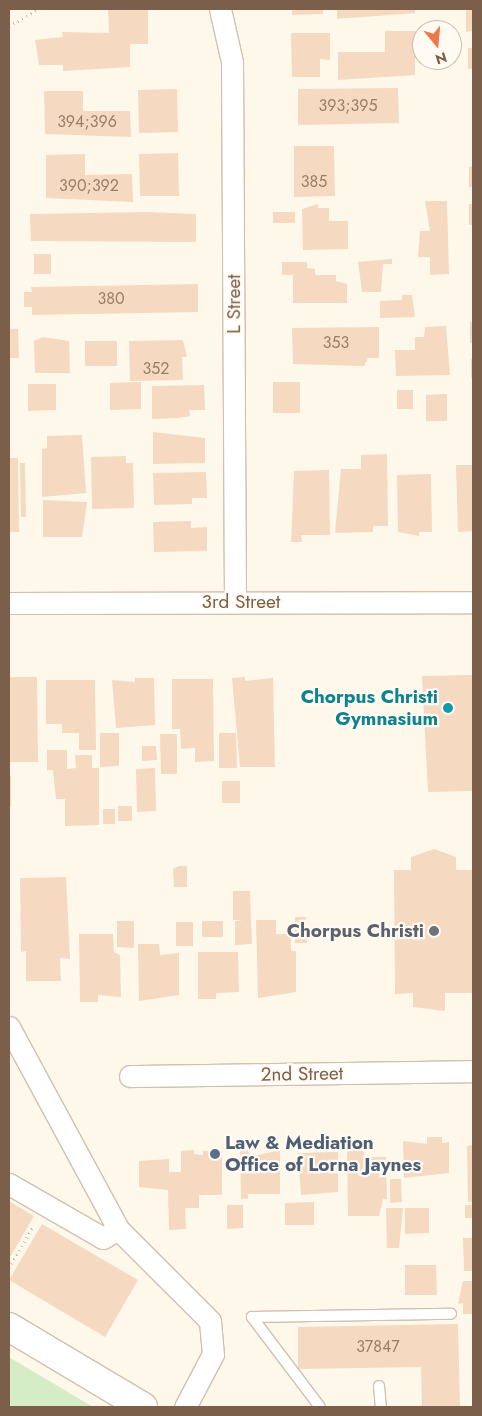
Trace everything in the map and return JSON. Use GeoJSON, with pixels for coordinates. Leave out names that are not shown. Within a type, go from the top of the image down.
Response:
{"type":"FeatureCollection","features":[{"type":"Feature","properties":{"kind":"main road"},"geometry":{"type":"LineString","coordinates":[[9,1327],[143,1407]]}},
{"type":"Feature","properties":{"kind":"street","name":"L Street"},"geometry":{"type":"LineString","coordinates":[[220,9],[232,62],[235,601]]}},
{"type":"Feature","properties":{"kind":"street","name":"3rd Street"},"geometry":{"type":"LineString","coordinates":[[9,603],[235,601],[473,602]]}},
{"type":"Feature","properties":{"kind":"street"},"geometry":{"type":"LineString","coordinates":[[9,1027],[118,1229],[210,1321],[213,1354],[185,1407]]}},
{"type":"Feature","properties":{"kind":"street","name":"2nd Street"},"geometry":{"type":"LineString","coordinates":[[130,1076],[473,1071]]}},
{"type":"Feature","properties":{"kind":"street"},"geometry":{"type":"LineString","coordinates":[[9,1184],[104,1238],[118,1229]]}},
{"type":"Feature","properties":{"kind":"lane"},"geometry":{"type":"LineString","coordinates":[[320,1407],[252,1317],[450,1314]]}},
{"type":"Feature","properties":{"kind":"lane"},"geometry":{"type":"LineString","coordinates":[[379,1386],[381,1407]]}},
{"type":"Feature","properties":{"kind":"path"},"geometry":{"type":"LineString","coordinates":[[9,26],[39,9]]}},
{"type":"Feature","properties":{"kind":"path"},"geometry":{"type":"LineString","coordinates":[[9,1268],[46,1205]]}},
{"type":"Feature","properties":{"kind":"green space"},"geometry":{"type":"Polygon","coordinates":[[[9,1357],[93,1407],[9,1407],[9,1357]]]}},
{"type":"Feature","properties":{"kind":"building"},"geometry":{"type":"Polygon","coordinates":[[[108,9],[148,9],[148,44],[130,44],[130,67],[63,71],[63,65],[39,65],[35,40],[63,37],[62,32],[109,33],[108,9]]]}},
{"type":"Feature","properties":{"kind":"building"},"geometry":{"type":"Polygon","coordinates":[[[292,9],[323,9],[323,14],[292,15],[292,9]]]}},
{"type":"Feature","properties":{"kind":"building"},"geometry":{"type":"Polygon","coordinates":[[[337,9],[415,9],[415,13],[337,19],[337,9]]]}},
{"type":"Feature","properties":{"kind":"building"},"geometry":{"type":"Polygon","coordinates":[[[466,10],[473,10],[473,31],[466,32],[466,10]]]}},
{"type":"Feature","properties":{"kind":"building"},"geometry":{"type":"Polygon","coordinates":[[[385,31],[412,31],[412,70],[415,70],[415,75],[338,80],[338,52],[385,52],[385,31]]]}},
{"type":"Feature","properties":{"kind":"building"},"geometry":{"type":"Polygon","coordinates":[[[291,33],[330,33],[330,60],[320,59],[320,77],[292,77],[291,33]]]}},
{"type":"Feature","properties":{"kind":"building"},"geometry":{"type":"Polygon","coordinates":[[[468,48],[473,48],[473,69],[468,69],[468,48]]]}},
{"type":"Feature","properties":{"kind":"building"},"geometry":{"type":"Polygon","coordinates":[[[398,88],[399,123],[298,125],[298,89],[398,88]]]}},
{"type":"Feature","properties":{"kind":"building"},"geometry":{"type":"Polygon","coordinates":[[[177,89],[178,132],[139,133],[138,90],[177,89]]]}},
{"type":"Feature","properties":{"kind":"building"},"geometry":{"type":"Polygon","coordinates":[[[44,91],[83,91],[83,111],[130,111],[131,137],[45,134],[44,91]]]}},
{"type":"Feature","properties":{"kind":"building"},"geometry":{"type":"Polygon","coordinates":[[[294,146],[334,146],[335,196],[294,197],[294,146]]]}},
{"type":"Feature","properties":{"kind":"building"},"geometry":{"type":"Polygon","coordinates":[[[178,153],[179,196],[140,196],[139,154],[178,153]]]}},
{"type":"Feature","properties":{"kind":"building"},"geometry":{"type":"Polygon","coordinates":[[[85,154],[85,175],[132,174],[133,202],[46,198],[46,155],[85,154]]]}},
{"type":"Feature","properties":{"kind":"building"},"geometry":{"type":"Polygon","coordinates":[[[473,166],[473,187],[469,187],[469,167],[473,166]]]}},
{"type":"Feature","properties":{"kind":"building"},"geometry":{"type":"Polygon","coordinates":[[[425,201],[447,201],[449,274],[430,275],[430,257],[418,257],[420,231],[430,231],[425,201]]]}},
{"type":"Feature","properties":{"kind":"building"},"geometry":{"type":"Polygon","coordinates":[[[318,204],[318,208],[329,208],[329,221],[348,221],[348,249],[303,250],[302,209],[318,204]]]}},
{"type":"Feature","properties":{"kind":"building"},"geometry":{"type":"Polygon","coordinates":[[[469,204],[473,204],[473,225],[469,225],[469,204]]]}},
{"type":"Feature","properties":{"kind":"building"},"geometry":{"type":"Polygon","coordinates":[[[146,212],[196,214],[196,242],[31,241],[30,214],[146,212]]]}},
{"type":"Feature","properties":{"kind":"building"},"geometry":{"type":"Polygon","coordinates":[[[273,212],[295,212],[295,223],[273,223],[273,212]]]}},
{"type":"Feature","properties":{"kind":"building"},"geometry":{"type":"Polygon","coordinates":[[[34,254],[51,254],[51,274],[34,274],[34,254]]]}},
{"type":"Feature","properties":{"kind":"building"},"geometry":{"type":"Polygon","coordinates":[[[392,259],[392,264],[383,264],[381,292],[362,292],[358,262],[392,259]]]}},
{"type":"Feature","properties":{"kind":"building"},"geometry":{"type":"Polygon","coordinates":[[[282,262],[307,262],[307,268],[315,269],[315,275],[336,275],[336,281],[347,284],[347,303],[293,303],[293,275],[282,275],[282,262]]]}},
{"type":"Feature","properties":{"kind":"building"},"geometry":{"type":"Polygon","coordinates":[[[198,284],[198,312],[32,315],[32,307],[24,307],[24,292],[32,292],[31,287],[198,284]]]}},
{"type":"Feature","properties":{"kind":"building"},"geometry":{"type":"Polygon","coordinates":[[[402,295],[412,295],[415,317],[380,318],[380,301],[402,300],[402,295]]]}},
{"type":"Feature","properties":{"kind":"building"},"geometry":{"type":"Polygon","coordinates":[[[470,322],[473,322],[473,343],[470,343],[470,322]]]}},
{"type":"Feature","properties":{"kind":"building"},"geometry":{"type":"Polygon","coordinates":[[[446,326],[450,375],[396,376],[395,350],[415,350],[415,337],[424,337],[425,327],[446,326]]]}},
{"type":"Feature","properties":{"kind":"building"},"geometry":{"type":"Polygon","coordinates":[[[379,327],[379,358],[368,358],[364,366],[293,364],[292,328],[379,327]]]}},
{"type":"Feature","properties":{"kind":"building"},"geometry":{"type":"Polygon","coordinates":[[[9,329],[18,329],[19,358],[9,358],[9,329]]]}},
{"type":"Feature","properties":{"kind":"building"},"geometry":{"type":"Polygon","coordinates":[[[43,337],[69,341],[70,373],[35,373],[34,341],[43,337]]]}},
{"type":"Feature","properties":{"kind":"building"},"geometry":{"type":"Polygon","coordinates":[[[183,340],[187,357],[182,357],[183,380],[130,381],[129,341],[183,340]]]}},
{"type":"Feature","properties":{"kind":"building"},"geometry":{"type":"Polygon","coordinates":[[[85,341],[117,341],[117,366],[85,366],[85,341]]]}},
{"type":"Feature","properties":{"kind":"building"},"geometry":{"type":"Polygon","coordinates":[[[471,359],[473,359],[473,379],[471,379],[471,359]]]}},
{"type":"Feature","properties":{"kind":"building"},"geometry":{"type":"Polygon","coordinates":[[[141,382],[141,409],[110,410],[110,383],[141,382]]]}},
{"type":"Feature","properties":{"kind":"building"},"geometry":{"type":"Polygon","coordinates":[[[273,382],[300,382],[300,413],[273,413],[273,382]]]}},
{"type":"Feature","properties":{"kind":"building"},"geometry":{"type":"Polygon","coordinates":[[[28,384],[56,384],[56,410],[28,411],[28,384]]]}},
{"type":"Feature","properties":{"kind":"building"},"geometry":{"type":"Polygon","coordinates":[[[204,385],[205,410],[189,410],[190,416],[179,418],[152,419],[152,386],[204,385]]]}},
{"type":"Feature","properties":{"kind":"building"},"geometry":{"type":"Polygon","coordinates":[[[397,390],[413,390],[413,409],[397,409],[397,390]]]}},
{"type":"Feature","properties":{"kind":"building"},"geometry":{"type":"Polygon","coordinates":[[[447,394],[447,421],[426,421],[426,395],[447,394]]]}},
{"type":"Feature","properties":{"kind":"building"},"geometry":{"type":"Polygon","coordinates":[[[153,432],[205,438],[205,463],[153,464],[153,432]]]}},
{"type":"Feature","properties":{"kind":"building"},"geometry":{"type":"Polygon","coordinates":[[[82,435],[86,493],[42,497],[42,449],[47,448],[47,436],[82,435]]]}},
{"type":"Feature","properties":{"kind":"building"},"geometry":{"type":"Polygon","coordinates":[[[387,454],[388,526],[373,526],[373,532],[335,533],[341,469],[361,469],[361,455],[387,454]]]}},
{"type":"Feature","properties":{"kind":"building"},"geometry":{"type":"Polygon","coordinates":[[[126,456],[126,463],[133,463],[134,508],[92,509],[91,457],[126,456]]]}},
{"type":"Feature","properties":{"kind":"building"},"geometry":{"type":"Polygon","coordinates":[[[9,458],[18,458],[19,532],[9,532],[9,458]]]}},
{"type":"Feature","properties":{"kind":"building"},"geometry":{"type":"Polygon","coordinates":[[[20,463],[25,463],[26,517],[21,517],[20,463]]]}},
{"type":"Feature","properties":{"kind":"building"},"geometry":{"type":"Polygon","coordinates":[[[456,465],[473,465],[473,531],[458,532],[456,465]]]}},
{"type":"Feature","properties":{"kind":"building"},"geometry":{"type":"Polygon","coordinates":[[[329,470],[330,535],[301,535],[302,542],[291,542],[294,471],[329,470]]]}},
{"type":"Feature","properties":{"kind":"building"},"geometry":{"type":"Polygon","coordinates":[[[206,472],[207,498],[192,498],[192,504],[154,505],[153,473],[206,472]]]}},
{"type":"Feature","properties":{"kind":"building"},"geometry":{"type":"Polygon","coordinates":[[[431,474],[432,532],[419,532],[419,536],[398,532],[397,475],[431,474]]]}},
{"type":"Feature","properties":{"kind":"building"},"geometry":{"type":"Polygon","coordinates":[[[43,500],[87,502],[82,537],[43,537],[43,500]]]}},
{"type":"Feature","properties":{"kind":"building"},"geometry":{"type":"Polygon","coordinates":[[[191,521],[191,528],[207,527],[207,551],[154,552],[153,522],[191,521]]]}},
{"type":"Feature","properties":{"kind":"building","name":"Chorpus Christi Gymnasium"},"geometry":{"type":"Polygon","coordinates":[[[473,675],[473,791],[428,792],[422,676],[473,675]]]}},
{"type":"Feature","properties":{"kind":"building"},"geometry":{"type":"Polygon","coordinates":[[[9,677],[37,677],[38,762],[9,762],[9,677]]]}},
{"type":"Feature","properties":{"kind":"building"},"geometry":{"type":"Polygon","coordinates":[[[245,677],[245,681],[273,678],[275,767],[240,767],[232,678],[245,677]]]}},
{"type":"Feature","properties":{"kind":"building"},"geometry":{"type":"Polygon","coordinates":[[[135,678],[154,678],[155,725],[116,728],[112,680],[135,682],[135,678]]]}},
{"type":"Feature","properties":{"kind":"building"},"geometry":{"type":"Polygon","coordinates":[[[172,679],[213,679],[214,761],[195,762],[195,748],[181,749],[180,729],[172,729],[172,679]]]}},
{"type":"Feature","properties":{"kind":"building"},"geometry":{"type":"Polygon","coordinates":[[[46,680],[95,680],[96,750],[79,750],[79,733],[62,733],[62,724],[46,724],[46,680]]]}},
{"type":"Feature","properties":{"kind":"building"},"geometry":{"type":"Polygon","coordinates":[[[100,733],[119,733],[119,766],[100,767],[100,733]]]}},
{"type":"Feature","properties":{"kind":"building"},"geometry":{"type":"Polygon","coordinates":[[[219,733],[236,733],[237,768],[219,768],[219,733]]]}},
{"type":"Feature","properties":{"kind":"building"},"geometry":{"type":"Polygon","coordinates":[[[160,734],[177,734],[177,774],[161,774],[160,734]]]}},
{"type":"Feature","properties":{"kind":"building"},"geometry":{"type":"Polygon","coordinates":[[[142,746],[156,746],[157,760],[142,761],[142,746]]]}},
{"type":"Feature","properties":{"kind":"building"},"geometry":{"type":"Polygon","coordinates":[[[47,750],[67,750],[67,769],[76,768],[75,755],[92,755],[92,768],[99,768],[99,825],[65,826],[65,799],[56,799],[53,770],[47,770],[47,750]]]}},
{"type":"Feature","properties":{"kind":"building"},"geometry":{"type":"Polygon","coordinates":[[[155,768],[156,811],[137,812],[136,769],[155,768]]]}},
{"type":"Feature","properties":{"kind":"building"},"geometry":{"type":"Polygon","coordinates":[[[9,776],[11,776],[11,807],[9,807],[9,776]]]}},
{"type":"Feature","properties":{"kind":"building"},"geometry":{"type":"Polygon","coordinates":[[[222,781],[240,781],[240,803],[222,803],[222,781]]]}},
{"type":"Feature","properties":{"kind":"building"},"geometry":{"type":"Polygon","coordinates":[[[118,806],[132,806],[132,821],[118,821],[118,806]]]}},
{"type":"Feature","properties":{"kind":"building"},"geometry":{"type":"Polygon","coordinates":[[[103,809],[115,809],[115,824],[103,824],[103,809]]]}},
{"type":"Feature","properties":{"kind":"building","name":"Chorpus Christi"},"geometry":{"type":"Polygon","coordinates":[[[434,849],[456,857],[456,870],[473,870],[473,993],[445,993],[445,1011],[413,1007],[413,993],[395,994],[394,870],[411,870],[411,857],[434,849]]]}},
{"type":"Feature","properties":{"kind":"building"},"geometry":{"type":"Polygon","coordinates":[[[179,866],[187,866],[187,887],[174,887],[173,869],[179,866]]]}},
{"type":"Feature","properties":{"kind":"building"},"geometry":{"type":"Polygon","coordinates":[[[66,877],[70,959],[60,958],[61,981],[26,981],[26,951],[21,952],[20,878],[66,877]]]}},
{"type":"Feature","properties":{"kind":"building"},"geometry":{"type":"Polygon","coordinates":[[[233,891],[250,891],[252,944],[235,945],[235,921],[243,920],[233,920],[233,891]]]}},
{"type":"Feature","properties":{"kind":"building"},"geometry":{"type":"Polygon","coordinates":[[[295,917],[306,917],[307,943],[295,943],[295,917]]]}},
{"type":"Feature","properties":{"kind":"building"},"geometry":{"type":"Polygon","coordinates":[[[256,920],[276,920],[276,934],[291,934],[291,951],[296,951],[296,992],[258,998],[256,920]]]}},
{"type":"Feature","properties":{"kind":"building"},"geometry":{"type":"Polygon","coordinates":[[[117,921],[134,921],[134,948],[117,947],[117,921]]]}},
{"type":"Feature","properties":{"kind":"building"},"geometry":{"type":"Polygon","coordinates":[[[202,921],[223,921],[223,937],[202,937],[202,921]]]}},
{"type":"Feature","properties":{"kind":"building"},"geometry":{"type":"Polygon","coordinates":[[[176,922],[193,922],[193,946],[176,946],[176,922]]]}},
{"type":"Feature","properties":{"kind":"building"},"geometry":{"type":"Polygon","coordinates":[[[79,934],[113,934],[114,952],[120,955],[121,997],[98,995],[98,1002],[80,1002],[79,934]]]}},
{"type":"Feature","properties":{"kind":"building"},"geometry":{"type":"Polygon","coordinates":[[[138,944],[159,944],[160,955],[179,953],[179,995],[139,1001],[138,944]]]}},
{"type":"Feature","properties":{"kind":"building"},"geometry":{"type":"Polygon","coordinates":[[[198,952],[238,952],[239,992],[216,993],[216,999],[198,999],[198,952]]]}},
{"type":"Feature","properties":{"kind":"building"},"geometry":{"type":"Polygon","coordinates":[[[427,1137],[442,1137],[442,1143],[449,1142],[449,1173],[404,1178],[403,1141],[427,1144],[427,1137]]]}},
{"type":"Feature","properties":{"kind":"building"},"geometry":{"type":"Polygon","coordinates":[[[240,1143],[251,1143],[250,1157],[280,1150],[280,1194],[248,1194],[248,1199],[241,1199],[240,1143]]]}},
{"type":"Feature","properties":{"kind":"building"},"geometry":{"type":"Polygon","coordinates":[[[473,1145],[473,1202],[468,1202],[467,1146],[473,1145]]]}},
{"type":"Feature","properties":{"kind":"building"},"geometry":{"type":"Polygon","coordinates":[[[364,1149],[364,1157],[386,1157],[387,1199],[383,1199],[379,1216],[348,1216],[347,1150],[364,1149]]]}},
{"type":"Feature","properties":{"kind":"building"},"geometry":{"type":"Polygon","coordinates":[[[194,1150],[194,1154],[203,1155],[203,1151],[222,1151],[222,1195],[199,1195],[199,1208],[185,1208],[186,1229],[169,1230],[168,1190],[139,1187],[139,1161],[169,1159],[169,1172],[181,1172],[181,1151],[194,1150]]]}},
{"type":"Feature","properties":{"kind":"building"},"geometry":{"type":"Polygon","coordinates":[[[338,1152],[338,1192],[301,1195],[298,1153],[338,1152]]]}},
{"type":"Feature","properties":{"kind":"building"},"geometry":{"type":"Polygon","coordinates":[[[390,1179],[401,1179],[402,1202],[390,1203],[390,1179]]]}},
{"type":"Feature","properties":{"kind":"building"},"geometry":{"type":"Polygon","coordinates":[[[9,1201],[34,1216],[9,1259],[9,1201]]]}},
{"type":"Feature","properties":{"kind":"building"},"geometry":{"type":"Polygon","coordinates":[[[314,1202],[314,1225],[285,1225],[285,1203],[314,1202]]]}},
{"type":"Feature","properties":{"kind":"building"},"geometry":{"type":"Polygon","coordinates":[[[227,1205],[243,1205],[243,1228],[227,1229],[227,1205]]]}},
{"type":"Feature","properties":{"kind":"building"},"geometry":{"type":"Polygon","coordinates":[[[465,1205],[473,1205],[473,1218],[465,1218],[465,1205]]]}},
{"type":"Feature","properties":{"kind":"building"},"geometry":{"type":"Polygon","coordinates":[[[386,1208],[403,1208],[399,1248],[387,1248],[386,1208]]]}},
{"type":"Feature","properties":{"kind":"building"},"geometry":{"type":"Polygon","coordinates":[[[405,1208],[429,1208],[429,1233],[405,1234],[405,1208]]]}},
{"type":"Feature","properties":{"kind":"building"},"geometry":{"type":"Polygon","coordinates":[[[42,1224],[138,1280],[105,1337],[9,1280],[42,1224]]]}},
{"type":"Feature","properties":{"kind":"building"},"geometry":{"type":"Polygon","coordinates":[[[463,1238],[473,1238],[473,1271],[464,1271],[463,1238]]]}},
{"type":"Feature","properties":{"kind":"building"},"geometry":{"type":"Polygon","coordinates":[[[405,1265],[436,1265],[437,1295],[405,1295],[405,1265]]]}},
{"type":"Feature","properties":{"kind":"building"},"geometry":{"type":"Polygon","coordinates":[[[463,1281],[473,1281],[473,1314],[463,1314],[463,1303],[458,1304],[463,1281]]]}},
{"type":"Feature","properties":{"kind":"building"},"geometry":{"type":"Polygon","coordinates":[[[458,1324],[460,1407],[422,1407],[421,1367],[298,1369],[298,1327],[458,1324]]]}},
{"type":"Feature","properties":{"kind":"place","name":"Chorpus Christi Gymnasium"},"geometry":{"type":"Point","coordinates":[448,708]}},
{"type":"Feature","properties":{"kind":"place","name":"Chorpus Christi"},"geometry":{"type":"Point","coordinates":[434,931]}},
{"type":"Feature","properties":{"kind":"place","name":"Law & Mediation Office of Lorna Jaynes"},"geometry":{"type":"Point","coordinates":[215,1154]}}]}
